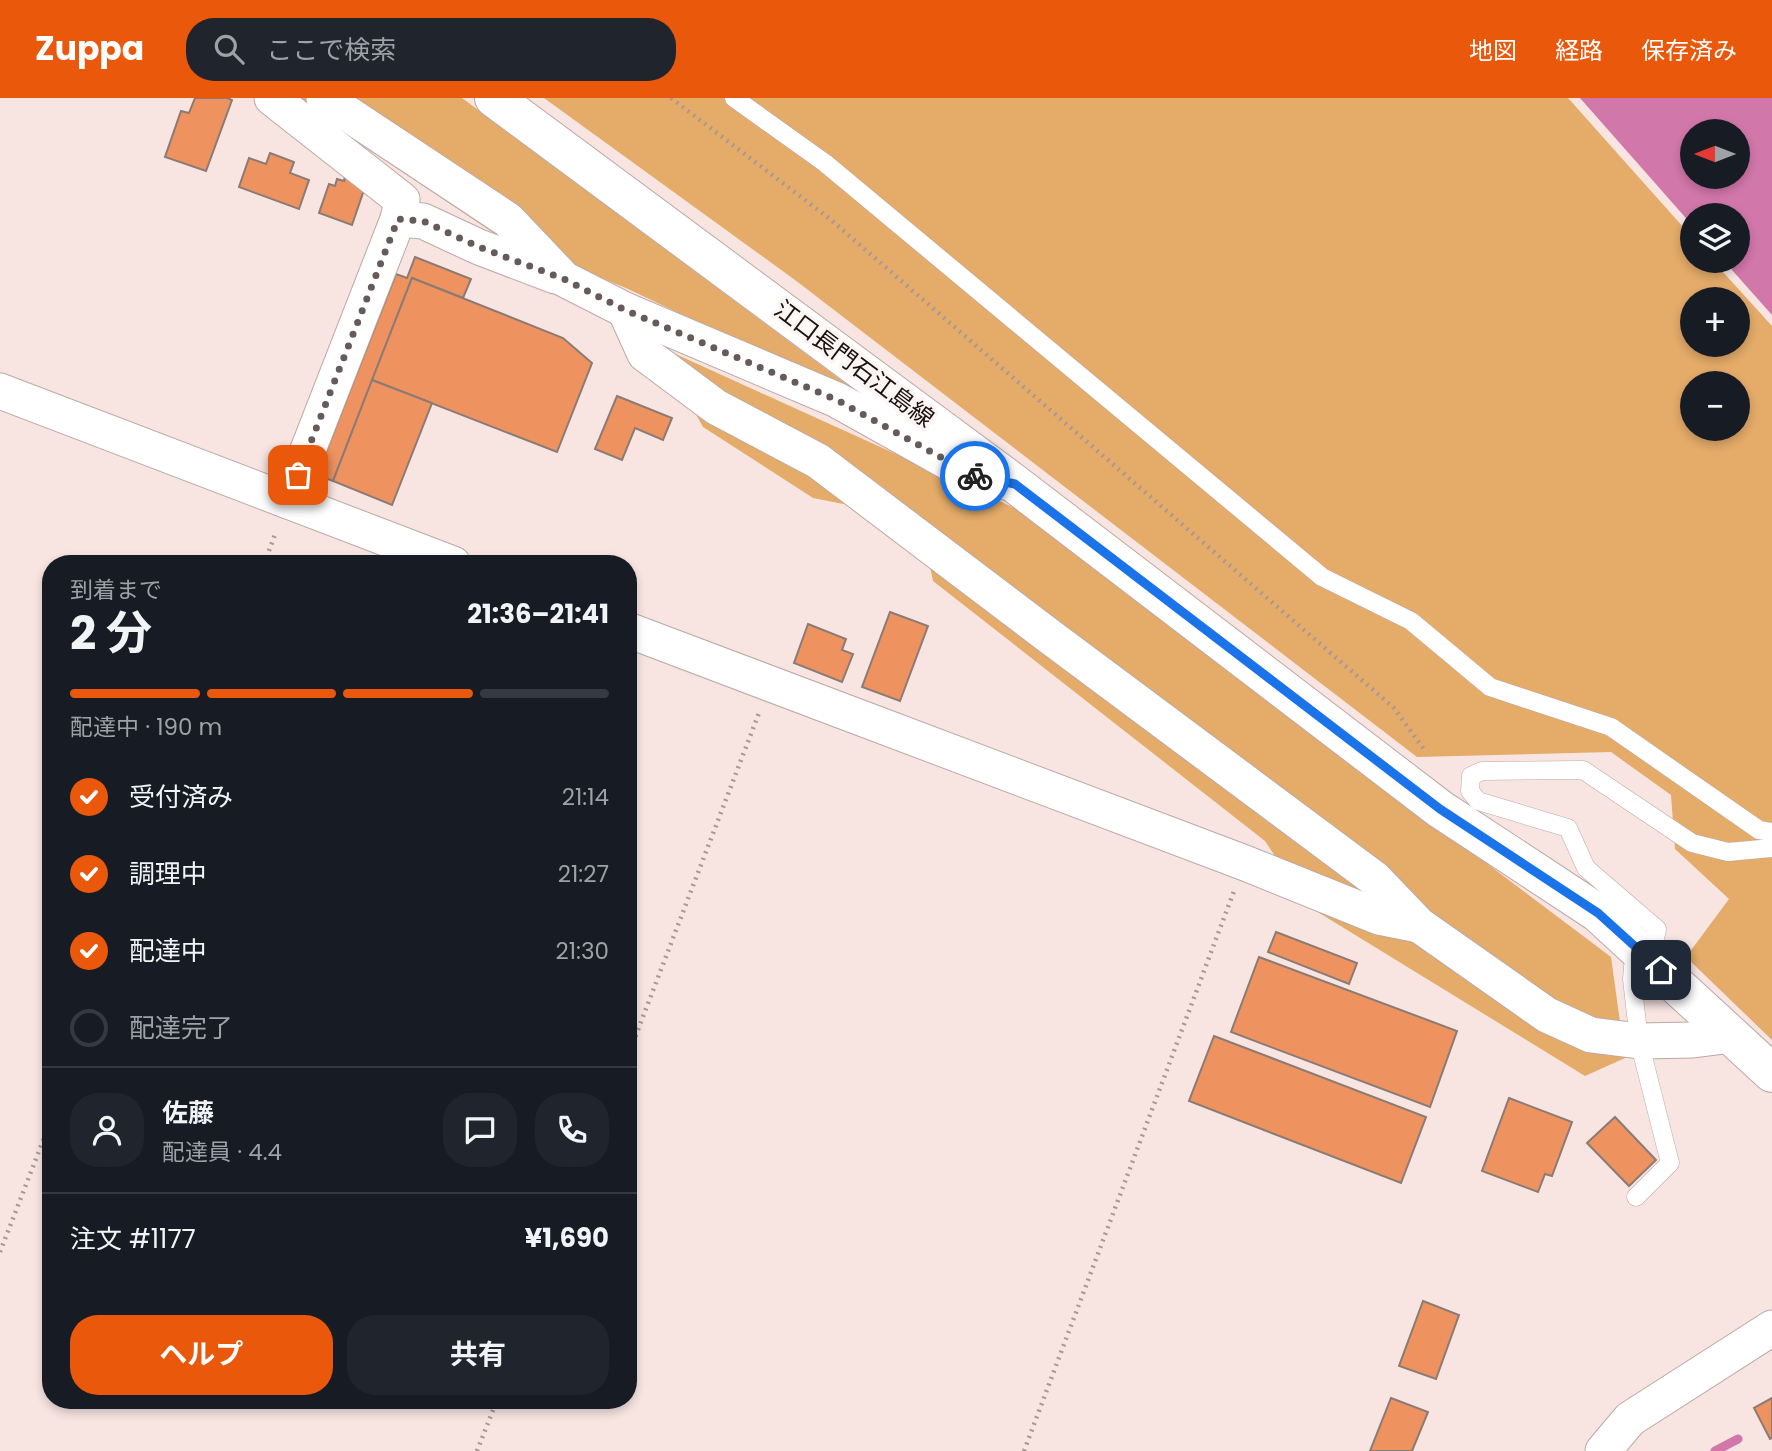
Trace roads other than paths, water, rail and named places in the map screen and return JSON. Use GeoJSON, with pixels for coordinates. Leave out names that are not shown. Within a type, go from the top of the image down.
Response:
{"type":"FeatureCollection","features":[{"type":"Feature","properties":{"kind":"main road","name":"江口長門石江島線"},"geometry":{"type":"LineString","coordinates":[[494,98],[1015,484],[1440,809],[1598,913],[1772,1073]]}},
{"type":"Feature","properties":{"kind":"street"},"geometry":{"type":"LineString","coordinates":[[272,98],[402,200],[398,219],[288,501]]}},
{"type":"Feature","properties":{"kind":"street"},"geometry":{"type":"LineString","coordinates":[[324,98],[508,220],[564,279]]}},
{"type":"Feature","properties":{"kind":"street"},"geometry":{"type":"LineString","coordinates":[[398,219],[423,221],[479,247],[564,279],[625,310],[837,400],[973,476],[1015,484]]}},
{"type":"Feature","properties":{"kind":"street"},"geometry":{"type":"LineString","coordinates":[[625,310],[645,354],[716,407],[818,461],[1375,879],[1419,925],[1547,1016],[1591,1035],[1639,1041],[1693,1040],[1732,1035]]}},
{"type":"Feature","properties":{"kind":"street"},"geometry":{"type":"LineString","coordinates":[[0,391],[429,555]]}},
{"type":"Feature","properties":{"kind":"street"},"geometry":{"type":"LineString","coordinates":[[637,633],[1245,863],[1379,917],[1419,925]]}},
{"type":"Feature","properties":{"kind":"street"},"geometry":{"type":"LineString","coordinates":[[1603,1451],[1630,1419],[1772,1328]]}},
{"type":"Feature","properties":{"kind":"lane"},"geometry":{"type":"LineString","coordinates":[[734,98],[825,163],[1322,577],[1411,621],[1490,687],[1611,727],[1759,830],[1772,832]]}},
{"type":"Feature","properties":{"kind":"lane"},"geometry":{"type":"LineString","coordinates":[[1636,1197],[1670,1163],[1639,1041],[1632,979],[1633,967],[1655,937],[1657,929],[1586,868],[1568,828],[1478,801],[1470,790],[1471,776],[1482,771],[1583,770],[1692,843],[1728,852],[1772,848]]}},
{"type":"Feature","properties":{"kind":"waterway"},"geometry":{"type":"LineString","coordinates":[[1715,1451],[1738,1439]]}}]}
